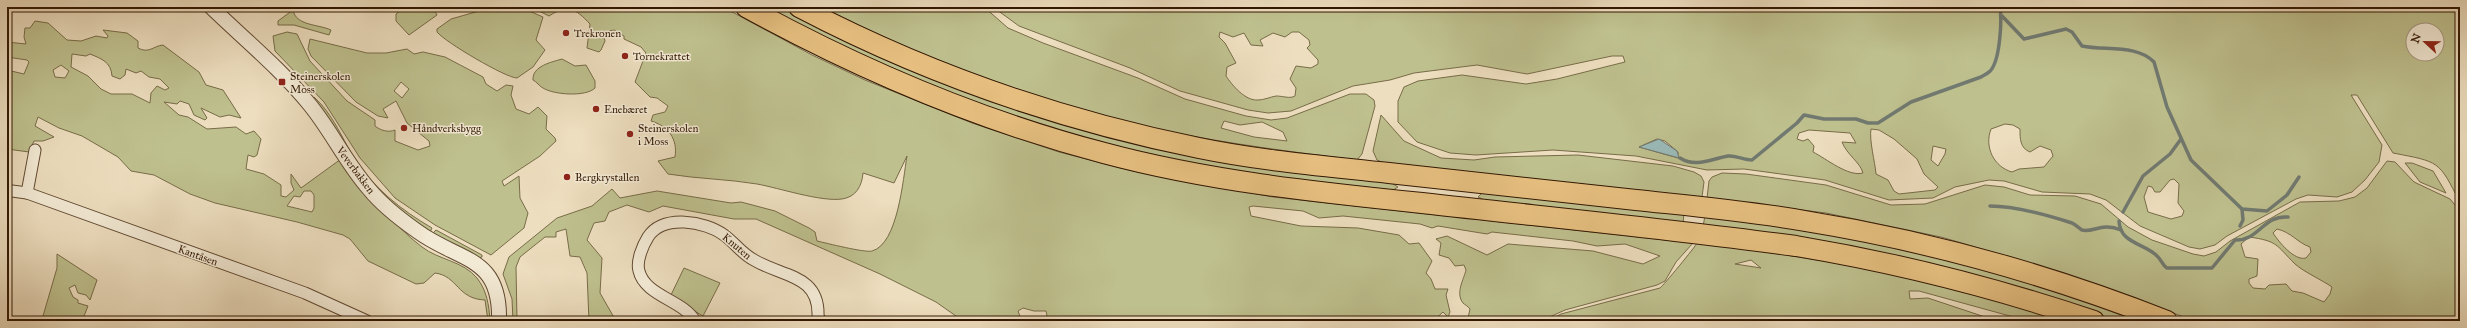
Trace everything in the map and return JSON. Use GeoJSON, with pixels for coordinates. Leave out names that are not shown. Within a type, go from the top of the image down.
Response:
{"type":"FeatureCollection","features":[{"type":"Feature","properties":{"kind":"highway"},"geometry":{"type":"LineString","coordinates":[[746,7],[805,39],[882,76],[970,112],[1036,134],[1104,154],[1183,172],[1300,190],[1716,235],[1796,246],[1909,267],[2035,301],[2094,321]]}},
{"type":"Feature","properties":{"kind":"highway"},"geometry":{"type":"LineString","coordinates":[[799,7],[892,52],[971,84],[1055,112],[1126,132],[1203,149],[1299,164],[1719,209],[1802,220],[1924,244],[2030,272],[2167,321]]}},
{"type":"Feature","properties":{"kind":"street","name":"Veverbakken"},"geometry":{"type":"LineString","coordinates":[[211,7],[301,93],[322,121],[350,165],[380,200],[416,231],[486,271],[498,294],[499,321]]}},
{"type":"Feature","properties":{"kind":"street"},"geometry":{"type":"LineString","coordinates":[[27,194],[35,150]]}},
{"type":"Feature","properties":{"kind":"street","name":"Kantåsen"},"geometry":{"type":"LineString","coordinates":[[12,191],[27,194],[305,293],[367,321]]}},
{"type":"Feature","properties":{"kind":"street","name":"Knuten"},"geometry":{"type":"LineString","coordinates":[[695,321],[688,313],[648,285],[638,271],[640,258],[649,235],[657,228],[666,224],[687,222],[719,232],[754,261],[804,282],[811,289],[816,301],[816,320]]}},
{"type":"Feature","properties":{"kind":"green space"},"geometry":{"type":"Polygon","coordinates":[[[405,7],[433,7],[437,15],[409,35],[396,21],[396,14],[405,7]]]}},
{"type":"Feature","properties":{"kind":"green space"},"geometry":{"type":"Polygon","coordinates":[[[493,7],[520,7],[543,17],[536,40],[545,50],[533,67],[517,78],[501,72],[476,59],[442,37],[437,32],[437,29],[451,19],[493,7]]]}},
{"type":"Feature","properties":{"kind":"green space"},"geometry":{"type":"Polygon","coordinates":[[[531,7],[689,7],[696,11],[697,7],[723,7],[812,55],[865,80],[972,123],[1059,152],[1133,171],[1273,197],[1693,243],[1676,262],[1665,281],[1657,285],[1565,310],[1541,321],[1478,321],[1476,318],[1468,318],[1470,309],[1463,303],[1460,295],[1466,270],[1464,265],[1455,266],[1449,258],[1439,255],[1441,243],[1436,239],[1447,236],[1487,255],[1508,244],[1593,251],[1643,264],[1660,256],[1625,244],[1597,246],[1573,241],[1492,232],[1487,234],[1438,226],[1432,228],[1420,224],[1343,216],[1319,218],[1303,211],[1253,206],[1249,207],[1251,216],[1301,226],[1358,228],[1399,235],[1409,244],[1419,243],[1432,261],[1426,273],[1431,279],[1435,289],[1448,289],[1446,295],[1450,312],[1448,317],[1443,312],[1433,321],[1048,321],[1046,311],[1034,311],[1023,308],[1018,311],[1021,319],[1020,321],[963,321],[936,302],[880,274],[756,219],[734,219],[663,206],[649,212],[627,205],[609,212],[605,221],[594,223],[587,240],[602,258],[600,293],[616,321],[589,321],[587,273],[580,257],[570,256],[566,229],[556,232],[556,237],[545,237],[520,257],[516,267],[517,321],[513,321],[512,299],[503,274],[509,257],[557,218],[592,206],[612,189],[620,198],[657,191],[731,203],[741,202],[775,211],[809,228],[815,232],[817,241],[854,249],[872,251],[881,246],[888,236],[893,224],[898,210],[907,156],[894,183],[863,173],[860,186],[855,193],[842,199],[812,197],[746,182],[668,174],[658,161],[675,157],[675,144],[667,130],[651,121],[653,115],[665,112],[668,106],[657,98],[650,97],[635,82],[646,53],[641,47],[624,39],[624,36],[614,30],[609,31],[604,37],[605,41],[599,52],[587,48],[590,24],[580,14],[566,9],[549,16],[531,7]]]}},
{"type":"Feature","properties":{"kind":"green space"},"geometry":{"type":"Polygon","coordinates":[[[758,7],[784,7],[819,25],[947,83],[1390,182],[1398,187],[1393,190],[1241,175],[1092,143],[947,95],[758,7]]]}},
{"type":"Feature","properties":{"kind":"green space"},"geometry":{"type":"Polygon","coordinates":[[[822,7],[984,7],[1008,28],[1043,43],[1138,78],[1185,99],[1246,116],[1271,120],[1287,118],[1350,94],[1366,94],[1374,100],[1375,106],[1362,154],[1357,160],[1237,144],[1166,131],[1077,109],[947,64],[822,7]],[[1224,121],[1221,128],[1254,137],[1287,141],[1283,132],[1262,122],[1240,125],[1224,121]]]}},
{"type":"Feature","properties":{"kind":"green space"},"geometry":{"type":"Polygon","coordinates":[[[993,7],[2460,7],[2460,203],[2447,178],[2436,165],[2429,161],[2393,153],[2357,95],[2351,95],[2382,145],[2379,162],[2365,180],[2352,192],[2337,197],[2308,195],[2296,199],[2227,236],[2215,245],[2200,249],[2189,247],[2140,226],[2106,200],[2090,194],[2042,192],[2004,181],[1989,180],[1955,187],[1933,198],[1889,200],[1825,180],[1744,169],[1707,170],[1636,156],[1553,150],[1476,155],[1450,153],[1417,142],[1398,122],[1398,101],[1404,87],[1418,81],[1462,75],[1526,84],[1557,79],[1625,62],[1623,56],[1612,56],[1527,74],[1477,65],[1414,73],[1390,80],[1353,86],[1291,111],[1268,113],[1248,110],[1180,91],[1130,68],[1019,26],[993,7]],[[1220,32],[1219,37],[1225,43],[1236,63],[1227,67],[1226,76],[1239,92],[1253,100],[1262,100],[1276,96],[1295,96],[1296,88],[1290,79],[1296,66],[1311,68],[1318,64],[1318,60],[1307,48],[1310,45],[1309,40],[1299,32],[1292,32],[1285,37],[1273,33],[1260,40],[1263,46],[1251,45],[1244,33],[1233,37],[1220,32]],[[2005,124],[1991,129],[1989,143],[1992,155],[2000,166],[2012,172],[2019,169],[2044,167],[2053,156],[2051,150],[2040,146],[2030,152],[2024,148],[2021,143],[2020,129],[2013,125],[2005,124]],[[1871,129],[1876,174],[1888,180],[1894,191],[1899,194],[1935,190],[1938,187],[1924,174],[1917,159],[1894,139],[1879,130],[1871,129]],[[1809,130],[1799,133],[1797,139],[1803,141],[1808,139],[1814,146],[1813,152],[1844,170],[1857,174],[1863,173],[1842,142],[1856,143],[1850,133],[1809,130]],[[1657,139],[1639,147],[1678,158],[1678,152],[1665,141],[1657,139]],[[1933,146],[1931,160],[1938,166],[1945,154],[1946,149],[1933,146]],[[2174,179],[2170,180],[2160,192],[2155,192],[2152,187],[2148,186],[2144,197],[2148,212],[2171,219],[2182,216],[2184,211],[2178,203],[2179,184],[2174,179]]]}},
{"type":"Feature","properties":{"kind":"green space"},"geometry":{"type":"Polygon","coordinates":[[[293,10],[298,19],[303,22],[331,30],[329,35],[294,25],[278,25],[278,21],[293,10]]]}},
{"type":"Feature","properties":{"kind":"green space"},"geometry":{"type":"Polygon","coordinates":[[[35,21],[48,23],[67,40],[81,41],[96,36],[107,38],[108,36],[103,30],[127,33],[138,41],[138,48],[142,50],[148,50],[163,45],[199,72],[206,85],[223,90],[241,118],[229,115],[220,117],[201,108],[207,118],[205,120],[194,115],[189,104],[180,101],[177,104],[164,102],[179,115],[188,117],[207,129],[236,127],[246,134],[254,131],[261,139],[257,155],[254,157],[248,155],[246,169],[264,174],[281,185],[281,196],[286,197],[294,190],[291,183],[291,174],[301,188],[341,159],[390,217],[411,238],[422,247],[436,255],[465,268],[477,278],[487,298],[490,321],[488,321],[485,300],[476,299],[469,296],[449,278],[443,275],[435,273],[424,283],[416,284],[368,261],[350,239],[343,235],[297,222],[215,203],[190,194],[154,175],[131,171],[118,157],[82,136],[59,128],[38,117],[35,126],[54,137],[43,141],[34,141],[29,152],[7,149],[7,70],[24,74],[29,62],[27,60],[7,57],[7,42],[26,44],[24,37],[25,28],[30,28],[35,21]],[[72,54],[71,67],[88,76],[101,89],[111,94],[132,94],[150,103],[151,93],[157,86],[165,90],[169,88],[160,79],[149,77],[141,71],[136,73],[126,69],[125,75],[120,79],[112,76],[108,64],[102,59],[90,54],[86,56],[72,54]],[[61,65],[53,70],[55,77],[65,78],[69,71],[61,65]],[[304,191],[300,197],[294,196],[287,206],[312,212],[314,208],[314,195],[311,191],[304,191]]]}},
{"type":"Feature","properties":{"kind":"green space"},"geometry":{"type":"Polygon","coordinates":[[[287,32],[297,34],[310,61],[347,101],[375,120],[375,126],[387,131],[395,130],[395,141],[418,150],[430,146],[429,141],[407,123],[396,101],[383,109],[388,118],[378,116],[356,102],[311,56],[308,49],[310,39],[367,53],[386,53],[407,49],[414,54],[423,52],[445,57],[483,77],[486,84],[497,91],[506,85],[513,86],[511,95],[516,109],[529,114],[538,107],[547,116],[546,129],[556,141],[540,156],[502,181],[504,186],[519,176],[520,198],[528,213],[524,228],[491,255],[435,225],[395,198],[360,158],[324,102],[275,51],[273,36],[287,32]],[[401,82],[394,91],[402,98],[409,89],[401,82]]]}},
{"type":"Feature","properties":{"kind":"green space"},"geometry":{"type":"Polygon","coordinates":[[[562,59],[575,66],[586,65],[595,81],[595,88],[585,93],[577,94],[554,92],[542,87],[533,80],[536,71],[543,65],[562,59]]]}},
{"type":"Feature","properties":{"kind":"green space"},"geometry":{"type":"Polygon","coordinates":[[[314,97],[331,117],[353,156],[369,178],[388,197],[409,214],[432,228],[430,232],[410,220],[373,187],[312,99],[314,97]]]}},
{"type":"Feature","properties":{"kind":"green space"},"geometry":{"type":"Polygon","coordinates":[[[1381,115],[1404,141],[1441,158],[1474,160],[1495,157],[1578,155],[1673,166],[1694,172],[1701,176],[1704,182],[1702,197],[1384,163],[1377,160],[1373,151],[1381,115]]]}},
{"type":"Feature","properties":{"kind":"green space"},"geometry":{"type":"Polygon","coordinates":[[[2387,161],[2395,162],[2414,182],[2450,199],[2460,211],[2460,321],[2195,321],[2061,272],[1941,237],[1826,213],[1707,198],[1709,181],[1712,177],[1722,173],[1746,174],[1826,185],[1891,205],[1925,204],[1985,185],[2004,187],[2030,195],[2075,196],[2101,204],[2128,227],[2152,240],[2193,254],[2204,256],[2216,252],[2230,241],[2300,202],[2339,201],[2355,197],[2367,188],[2387,161]],[[2277,229],[2273,233],[2283,246],[2292,254],[2297,257],[2306,258],[2311,252],[2310,247],[2282,230],[2277,229]],[[2249,237],[2241,244],[2245,257],[2258,259],[2257,276],[2249,279],[2249,283],[2253,288],[2265,289],[2269,285],[2286,284],[2292,291],[2303,293],[2324,302],[2330,294],[2332,287],[2295,264],[2276,245],[2266,240],[2249,237]]]}},
{"type":"Feature","properties":{"kind":"green space"},"geometry":{"type":"Polygon","coordinates":[[[2405,163],[2412,163],[2433,171],[2446,193],[2420,182],[2405,163]]]}},
{"type":"Feature","properties":{"kind":"green space"},"geometry":{"type":"Polygon","coordinates":[[[1482,193],[1684,212],[1683,225],[1493,204],[1478,197],[1482,193]]]}},
{"type":"Feature","properties":{"kind":"green space"},"geometry":{"type":"Polygon","coordinates":[[[1705,215],[1788,225],[1978,265],[2148,321],[2114,321],[2091,313],[1703,227],[1705,215]]]}},
{"type":"Feature","properties":{"kind":"green space"},"geometry":{"type":"Polygon","coordinates":[[[436,230],[482,255],[482,257],[478,258],[433,233],[436,230]]]}},
{"type":"Feature","properties":{"kind":"green space"},"geometry":{"type":"Polygon","coordinates":[[[1697,243],[1751,250],[1831,262],[1884,272],[1968,292],[2063,321],[2028,321],[1919,291],[1909,291],[1910,299],[1928,298],[1997,321],[1548,321],[1561,314],[1660,288],[1697,243]],[[1751,260],[1735,264],[1761,268],[1751,260]]]}},
{"type":"Feature","properties":{"kind":"green space"},"geometry":{"type":"Polygon","coordinates":[[[57,254],[97,280],[90,300],[86,295],[78,293],[75,285],[69,288],[73,297],[78,300],[78,303],[88,306],[82,321],[50,321],[43,316],[57,268],[57,254]]]}},
{"type":"Feature","properties":{"kind":"green space"},"geometry":{"type":"Polygon","coordinates":[[[684,268],[720,283],[703,316],[670,297],[684,268]]]}},
{"type":"Feature","properties":{"kind":"water"},"geometry":{"type":"Polygon","coordinates":[[[1659,139],[1677,151],[1679,158],[1639,147],[1659,139]]]}},
{"type":"Feature","properties":{"kind":"waterway"},"geometry":{"type":"LineString","coordinates":[[1680,158],[1686,161],[1698,163],[1728,156],[1752,160],[1797,123],[1804,115],[1824,119],[1856,119],[1868,123],[1878,123],[1911,102],[1981,77],[1988,73],[1994,65],[1998,49],[2001,21],[2000,7]]}},
{"type":"Feature","properties":{"kind":"waterway"},"geometry":{"type":"LineString","coordinates":[[2002,16],[2024,39],[2066,29],[2072,32],[2082,46],[2130,50],[2147,56],[2154,62],[2167,107],[2191,160],[2242,209],[2267,211],[2287,195],[2299,177]]}},
{"type":"Feature","properties":{"kind":"waterway"},"geometry":{"type":"LineString","coordinates":[[2123,212],[2143,176],[2170,154],[2181,139]]}},
{"type":"Feature","properties":{"kind":"waterway"},"geometry":{"type":"LineString","coordinates":[[1990,206],[2021,209],[2042,214],[2072,223],[2086,231],[2103,227],[2121,230]]}},
{"type":"Feature","properties":{"kind":"waterway"},"geometry":{"type":"LineString","coordinates":[[2240,226],[2243,220],[2242,209]]}},
{"type":"Feature","properties":{"kind":"waterway"},"geometry":{"type":"LineString","coordinates":[[2119,221],[2120,229],[2128,239],[2152,252],[2167,268],[2212,268],[2235,240],[2250,237],[2273,220],[2280,217],[2288,217]]}},
{"type":"Feature","properties":{"kind":"place","name":"Trekronen"},"geometry":{"type":"Point","coordinates":[566,33]}},
{"type":"Feature","properties":{"kind":"place","name":"Tornekrattet"},"geometry":{"type":"Point","coordinates":[625,56]}},
{"type":"Feature","properties":{"kind":"place","name":"Steinerskolen Moss"},"geometry":{"type":"Point","coordinates":[282,82]}},
{"type":"Feature","properties":{"kind":"place","name":"Enebæret"},"geometry":{"type":"Point","coordinates":[596,109]}},
{"type":"Feature","properties":{"kind":"place","name":"Håndverksbygg"},"geometry":{"type":"Point","coordinates":[404,128]}},
{"type":"Feature","properties":{"kind":"place","name":"Steinerskolen i Moss"},"geometry":{"type":"Point","coordinates":[630,134]}},
{"type":"Feature","properties":{"kind":"place","name":"Bergkrystallen"},"geometry":{"type":"Point","coordinates":[567,177]}}]}
